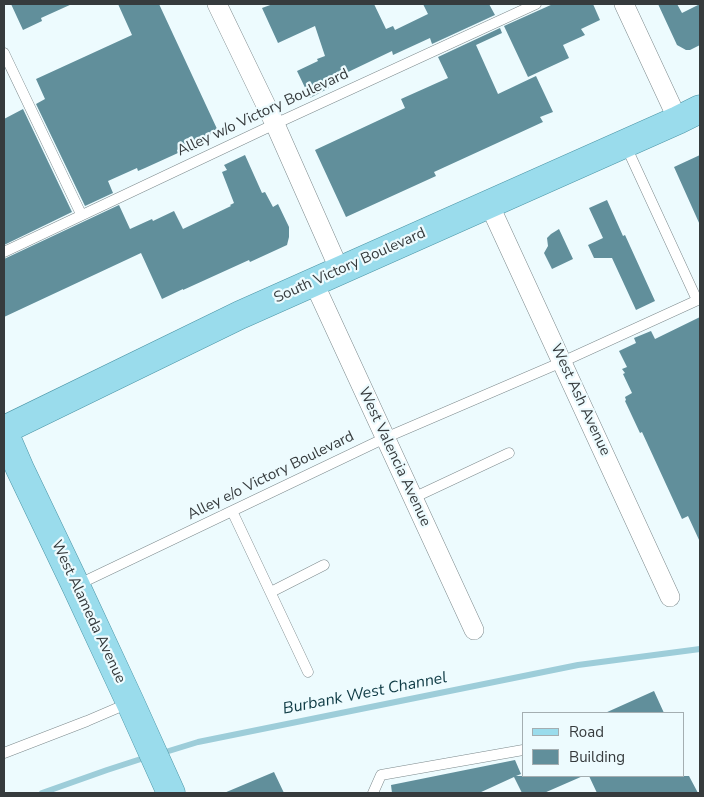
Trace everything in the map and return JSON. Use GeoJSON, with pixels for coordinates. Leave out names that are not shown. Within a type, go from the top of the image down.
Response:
{"type":"FeatureCollection","features":[{"type":"Feature","properties":{"kind":"main road","name":"South Victory Boulevard"},"geometry":{"type":"LineString","coordinates":[[4,431],[232,320],[689,114]]}},
{"type":"Feature","properties":{"kind":"main road","name":"West Alameda Avenue"},"geometry":{"type":"LineString","coordinates":[[4,431],[168,787]]}},
{"type":"Feature","properties":{"kind":"street"},"geometry":{"type":"LineString","coordinates":[[624,4],[689,114]]}},
{"type":"Feature","properties":{"kind":"street"},"geometry":{"type":"LineString","coordinates":[[221,5],[340,271]]}},
{"type":"Feature","properties":{"kind":"street","name":"West Ash Avenue"},"geometry":{"type":"LineString","coordinates":[[489,204],[670,597]]}},
{"type":"Feature","properties":{"kind":"street","name":"West Valencia Avenue"},"geometry":{"type":"LineString","coordinates":[[314,283],[474,630]]}},
{"type":"Feature","properties":{"kind":"lane","name":"Alley w/o Victory Boulevard"},"geometry":{"type":"LineString","coordinates":[[4,252],[81,214],[536,4]]}},
{"type":"Feature","properties":{"kind":"lane"},"geometry":{"type":"LineString","coordinates":[[4,52],[81,214]]}},
{"type":"Feature","properties":{"kind":"lane"},"geometry":{"type":"LineString","coordinates":[[625,143],[698,300]]}},
{"type":"Feature","properties":{"kind":"lane","name":"Alley e/o Victory Boulevard"},"geometry":{"type":"LineString","coordinates":[[76,586],[385,438],[562,362],[698,300]]}},
{"type":"Feature","properties":{"kind":"lane"},"geometry":{"type":"LineString","coordinates":[[413,498],[509,453]]}},
{"type":"Feature","properties":{"kind":"lane"},"geometry":{"type":"LineString","coordinates":[[232,511],[308,672]]}},
{"type":"Feature","properties":{"kind":"lane"},"geometry":{"type":"LineString","coordinates":[[271,592],[324,565]]}},
{"type":"Feature","properties":{"kind":"lane"},"geometry":{"type":"LineString","coordinates":[[4,753],[87,722],[132,708]]}},
{"type":"Feature","properties":{"kind":"lane"},"geometry":{"type":"LineString","coordinates":[[373,793],[381,774],[522,750]]}},
{"type":"Feature","properties":{"kind":"building"},"geometry":{"type":"Polygon","coordinates":[[[11,4],[72,4],[41,18],[42,21],[23,30],[11,4]]]}},
{"type":"Feature","properties":{"kind":"building"},"geometry":{"type":"Polygon","coordinates":[[[118,4],[159,4],[218,131],[177,150],[178,153],[138,171],[137,168],[108,181],[113,193],[85,206],[36,104],[45,99],[36,79],[132,35],[118,4]]]}},
{"type":"Feature","properties":{"kind":"building"},"geometry":{"type":"Polygon","coordinates":[[[273,4],[374,4],[386,29],[393,26],[395,30],[428,14],[423,4],[489,4],[495,15],[432,44],[430,38],[393,55],[392,51],[346,73],[348,76],[310,98],[297,71],[325,56],[315,26],[278,43],[262,8],[273,4]]]}},
{"type":"Feature","properties":{"kind":"building"},"geometry":{"type":"Polygon","coordinates":[[[553,4],[593,4],[600,20],[581,29],[585,35],[563,45],[569,58],[528,77],[504,26],[553,4]]]}},
{"type":"Feature","properties":{"kind":"building"},"geometry":{"type":"Polygon","coordinates":[[[658,4],[677,4],[682,13],[700,4],[700,45],[686,50],[677,45],[658,4]]]}},
{"type":"Feature","properties":{"kind":"building"},"geometry":{"type":"Polygon","coordinates":[[[500,28],[502,33],[476,45],[498,94],[536,76],[553,112],[540,117],[543,122],[434,172],[436,176],[346,217],[315,150],[405,108],[401,99],[448,78],[438,57],[500,28]]]}},
{"type":"Feature","properties":{"kind":"building"},"geometry":{"type":"Polygon","coordinates":[[[23,109],[72,212],[4,245],[4,119],[23,109]]]}},
{"type":"Feature","properties":{"kind":"building"},"geometry":{"type":"Polygon","coordinates":[[[245,155],[262,193],[265,192],[273,207],[278,204],[289,227],[287,245],[162,299],[141,253],[4,317],[4,259],[119,205],[130,229],[174,211],[183,229],[234,203],[222,172],[227,170],[224,165],[245,155]]]}},
{"type":"Feature","properties":{"kind":"building"},"geometry":{"type":"Polygon","coordinates":[[[700,155],[700,225],[674,167],[700,155]]]}},
{"type":"Feature","properties":{"kind":"building"},"geometry":{"type":"Polygon","coordinates":[[[607,200],[655,301],[636,310],[612,258],[594,258],[588,245],[603,238],[589,208],[607,200]]]}},
{"type":"Feature","properties":{"kind":"building"},"geometry":{"type":"Polygon","coordinates":[[[559,229],[573,259],[552,269],[544,253],[548,246],[547,238],[559,229]]]}},
{"type":"Feature","properties":{"kind":"building"},"geometry":{"type":"Polygon","coordinates":[[[700,317],[700,542],[688,516],[682,519],[642,432],[640,433],[625,401],[625,397],[632,393],[623,374],[625,373],[622,369],[627,367],[619,351],[636,343],[634,338],[651,331],[655,339],[700,317]]]}},
{"type":"Feature","properties":{"kind":"building"},"geometry":{"type":"Polygon","coordinates":[[[654,691],[664,712],[607,712],[654,691]]]}},
{"type":"Feature","properties":{"kind":"building"},"geometry":{"type":"Polygon","coordinates":[[[515,760],[521,774],[516,776],[581,777],[544,793],[522,793],[514,777],[479,793],[392,793],[391,785],[515,760]]]}},
{"type":"Feature","properties":{"kind":"building"},"geometry":{"type":"Polygon","coordinates":[[[274,772],[284,793],[224,793],[274,772]]]}},
{"type":"Feature","properties":{"kind":"building"},"geometry":{"type":"Polygon","coordinates":[[[689,776],[698,793],[597,793],[589,777],[689,776]]]}},
{"type":"Feature","properties":{"kind":"waterway","name":"Burbank West Channel"},"geometry":{"type":"LineString","coordinates":[[159,754],[198,742],[578,665],[700,649]]}},
{"type":"Feature","properties":{"kind":"waterway","name":"Burbank West Channel"},"geometry":{"type":"LineString","coordinates":[[42,793],[147,757]]}}]}
